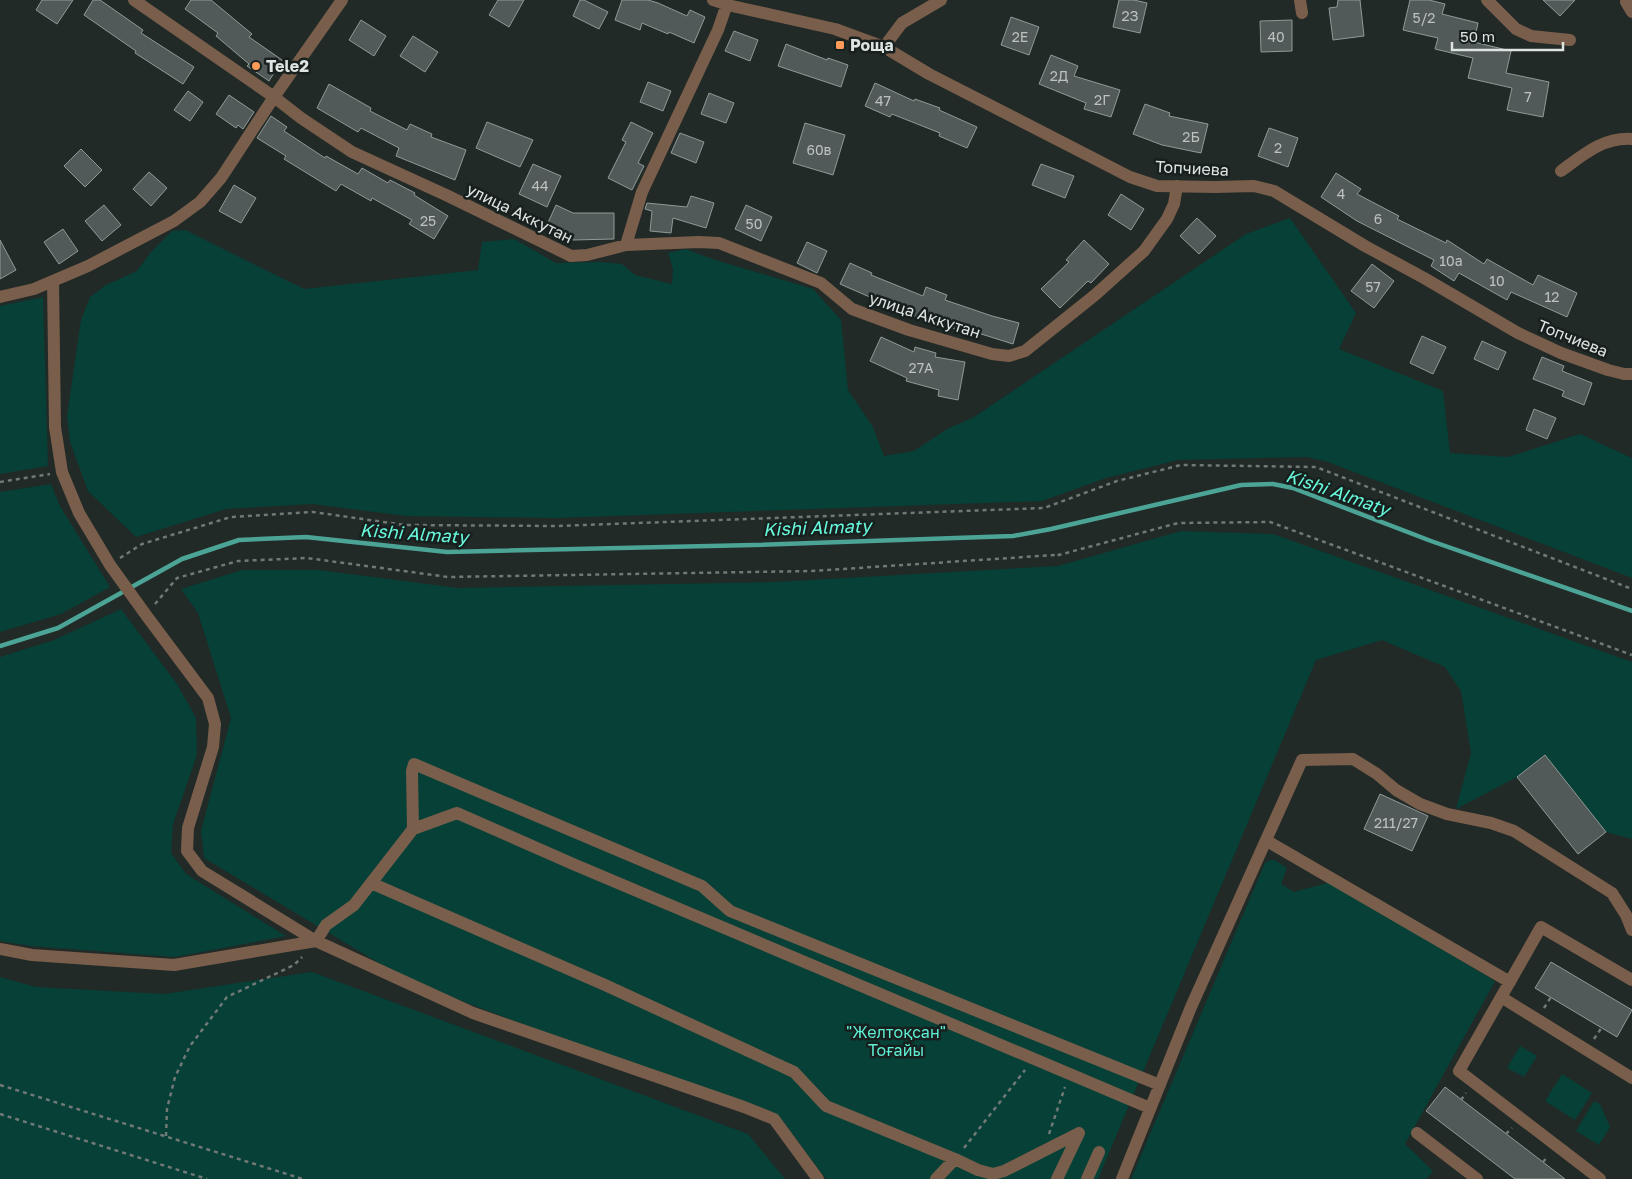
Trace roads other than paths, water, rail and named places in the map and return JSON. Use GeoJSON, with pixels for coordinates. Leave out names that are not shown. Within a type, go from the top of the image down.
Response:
{"type":"FeatureCollection","features":[{"type":"Feature","properties":{"kind":"street","name":"улица Аккутан"},"geometry":{"type":"LineString","coordinates":[[134,0],[352,152],[571,256],[587,255],[626,245],[719,243],[821,283],[852,309],[909,330],[992,354],[1009,356],[1025,351],[1095,295],[1144,251],[1167,218],[1174,204],[1177,186]]}},
{"type":"Feature","properties":{"kind":"street"},"geometry":{"type":"LineString","coordinates":[[0,297],[34,289],[88,266],[174,221],[200,202],[221,178],[274,97],[342,0]]}},
{"type":"Feature","properties":{"kind":"street","name":"Топчиева"},"geometry":{"type":"LineString","coordinates":[[713,0],[835,30],[884,47],[929,74],[1130,177],[1157,186],[1254,186],[1274,191],[1365,246],[1518,333],[1608,370],[1632,374]]}},
{"type":"Feature","properties":{"kind":"street"},"geometry":{"type":"LineString","coordinates":[[884,47],[902,23],[941,0]]}},
{"type":"Feature","properties":{"kind":"street"},"geometry":{"type":"LineString","coordinates":[[1300,0],[1302,14]]}},
{"type":"Feature","properties":{"kind":"street"},"geometry":{"type":"LineString","coordinates":[[1487,0],[1516,30],[1531,36],[1570,40]]}},
{"type":"Feature","properties":{"kind":"street"},"geometry":{"type":"LineString","coordinates":[[626,245],[642,192],[718,30],[727,4]]}},
{"type":"Feature","properties":{"kind":"street"},"geometry":{"type":"LineString","coordinates":[[1561,171],[1594,146],[1623,138],[1632,139]]}},
{"type":"Feature","properties":{"kind":"street"},"geometry":{"type":"LineString","coordinates":[[54,281],[55,427],[62,472],[80,513],[110,565],[208,698],[215,724],[213,747],[188,828],[187,851],[202,871],[316,941],[473,1013],[774,1119],[818,1179]]}},
{"type":"Feature","properties":{"kind":"street"},"geometry":{"type":"LineString","coordinates":[[1122,1179],[1191,1007],[1302,760],[1353,759],[1377,774],[1396,790],[1420,804],[1447,814],[1491,823],[1514,831],[1612,892],[1626,915],[1632,930]]}},
{"type":"Feature","properties":{"kind":"street"},"geometry":{"type":"LineString","coordinates":[[413,829],[412,771],[414,764],[702,886],[730,912],[1160,1085]]}},
{"type":"Feature","properties":{"kind":"street"},"geometry":{"type":"LineString","coordinates":[[0,949],[32,955],[174,965],[316,941],[326,925],[354,905],[413,829],[457,813],[591,872],[1150,1108]]}},
{"type":"Feature","properties":{"kind":"street"},"geometry":{"type":"LineString","coordinates":[[1267,841],[1510,982]]}},
{"type":"Feature","properties":{"kind":"street"},"geometry":{"type":"LineString","coordinates":[[371,883],[605,985],[794,1072],[826,1106],[956,1159],[978,1170],[993,1174],[1004,1171],[1079,1133],[1058,1179]]}},
{"type":"Feature","properties":{"kind":"street"},"geometry":{"type":"LineString","coordinates":[[1600,1179],[1459,1070],[1541,927],[1632,980]]}},
{"type":"Feature","properties":{"kind":"street"},"geometry":{"type":"LineString","coordinates":[[1501,997],[1632,1078]]}},
{"type":"Feature","properties":{"kind":"street"},"geometry":{"type":"LineString","coordinates":[[1417,1133],[1477,1179]]}},
{"type":"Feature","properties":{"kind":"street"},"geometry":{"type":"LineString","coordinates":[[1087,1179],[1099,1152]]}},
{"type":"Feature","properties":{"kind":"street"},"geometry":{"type":"LineString","coordinates":[[936,1179],[956,1159]]}},
{"type":"Feature","properties":{"kind":"waterway","name":"Kіshі Almaty"},"geometry":{"type":"LineString","coordinates":[[0,646],[58,628],[182,559],[239,540],[306,537],[447,552],[754,545],[1013,536],[1241,485],[1273,484],[1293,488],[1431,541],[1632,611]]}},
{"type":"Feature","properties":{"kind":"place","name":"Роща"},"geometry":{"type":"Point","coordinates":[840,45]}},
{"type":"Feature","properties":{"kind":"place","name":"Tele2"},"geometry":{"type":"Point","coordinates":[256,66]}},
{"type":"Feature","properties":{"kind":"park label","name":"\"Желтоқсан\" Тоғайы"},"geometry":{"type":"Point","coordinates":[896,1041]}}]}
